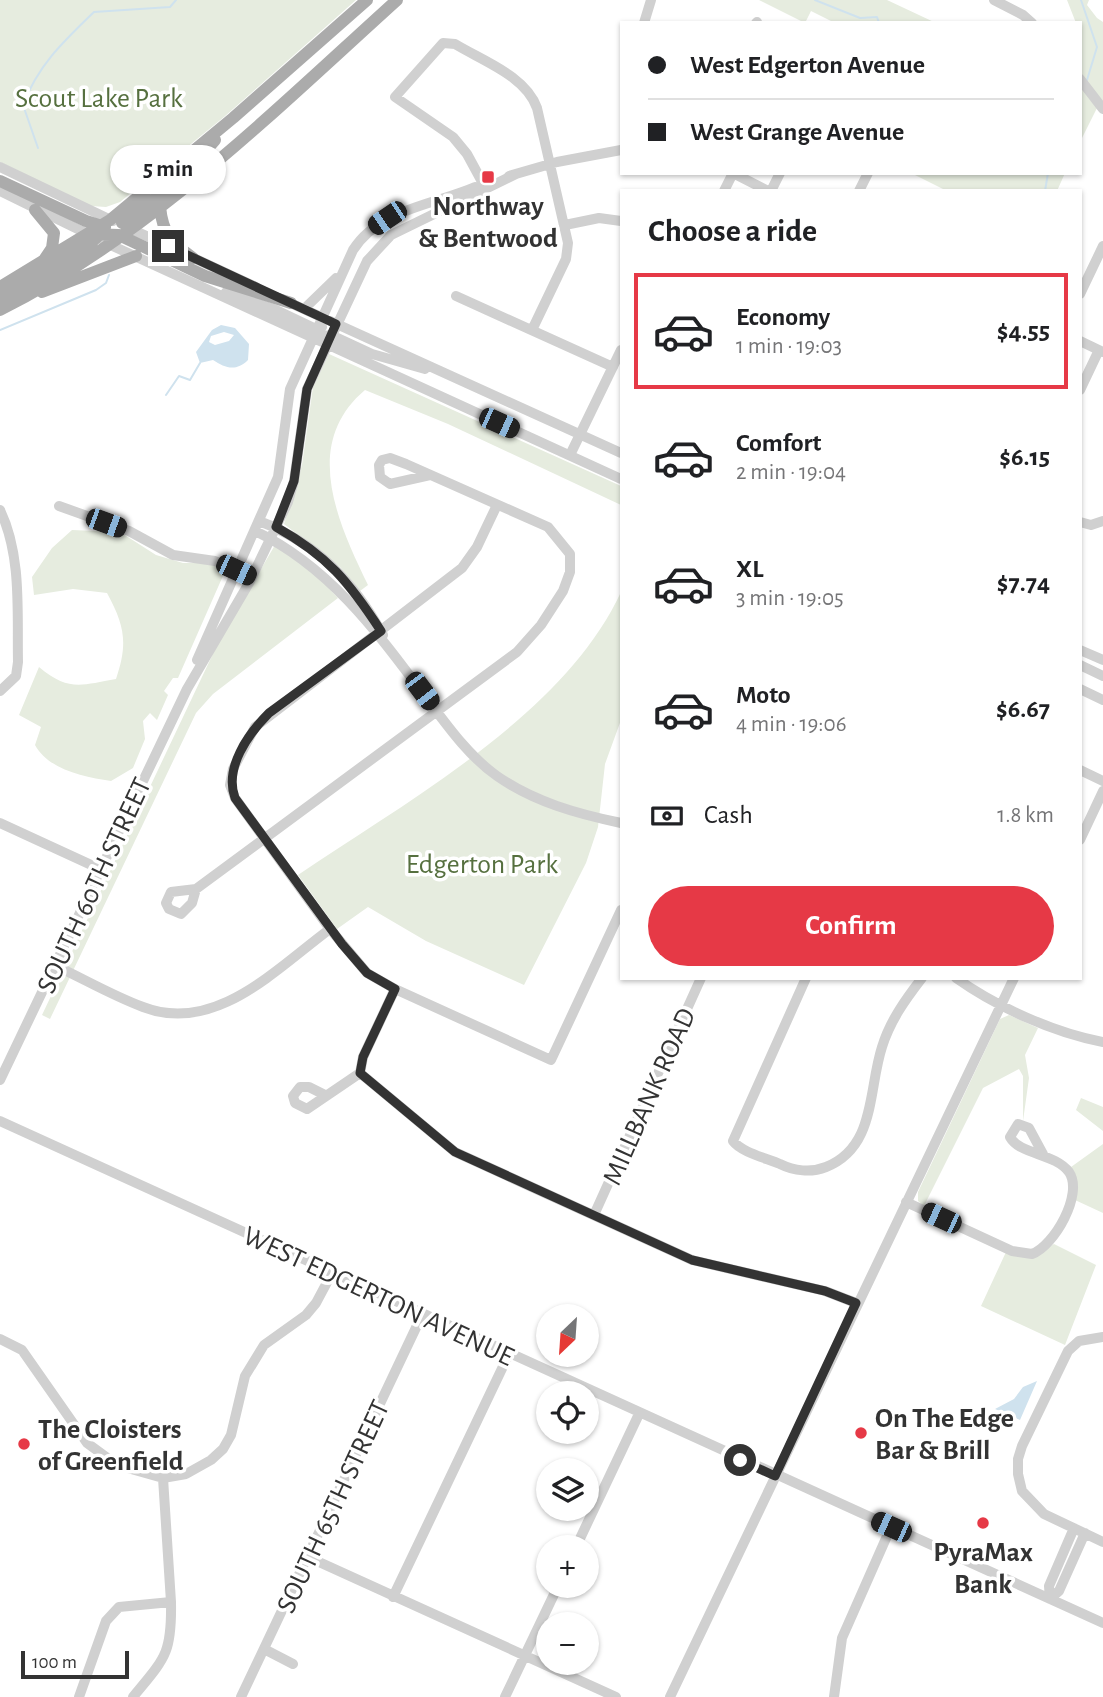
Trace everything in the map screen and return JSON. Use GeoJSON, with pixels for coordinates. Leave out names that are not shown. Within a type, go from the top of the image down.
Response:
{"type":"FeatureCollection","features":[{"type":"Feature","properties":{"kind":"main road"},"geometry":{"type":"LineString","coordinates":[[0,310],[18,300],[182,178],[233,118],[367,0]]}},
{"type":"Feature","properties":{"kind":"main road"},"geometry":{"type":"LineString","coordinates":[[0,287],[42,262],[160,207],[219,160],[397,0]]}},
{"type":"Feature","properties":{"kind":"main road"},"geometry":{"type":"LineString","coordinates":[[0,181],[205,276],[291,303]]}},
{"type":"Feature","properties":{"kind":"main road"},"geometry":{"type":"LineString","coordinates":[[160,207],[161,225],[167,235],[193,258]]}},
{"type":"Feature","properties":{"kind":"main road"},"geometry":{"type":"LineString","coordinates":[[35,210],[54,233],[52,248],[42,262]]}},
{"type":"Feature","properties":{"kind":"main road"},"geometry":{"type":"LineString","coordinates":[[0,300],[109,231]]}},
{"type":"Feature","properties":{"kind":"main road"},"geometry":{"type":"LineString","coordinates":[[18,300],[136,256]]}},
{"type":"Feature","properties":{"kind":"street"},"geometry":{"type":"LineString","coordinates":[[646,21],[651,0]]}},
{"type":"Feature","properties":{"kind":"street"},"geometry":{"type":"LineString","coordinates":[[994,0],[1030,21]]}},
{"type":"Feature","properties":{"kind":"street"},"geometry":{"type":"LineString","coordinates":[[484,186],[467,154],[453,137],[395,97],[443,43],[455,44],[532,93],[565,225],[566,259],[532,330]]}},
{"type":"Feature","properties":{"kind":"street"},"geometry":{"type":"LineString","coordinates":[[1082,82],[1103,109]]}},
{"type":"Feature","properties":{"kind":"street"},"geometry":{"type":"LineString","coordinates":[[304,309],[345,266],[363,235],[387,218],[516,173],[620,150]]}},
{"type":"Feature","properties":{"kind":"street"},"geometry":{"type":"LineString","coordinates":[[0,167],[109,231],[136,256],[314,333],[620,479]]}},
{"type":"Feature","properties":{"kind":"street"},"geometry":{"type":"LineString","coordinates":[[737,175],[765,189]]}},
{"type":"Feature","properties":{"kind":"street","name":"SOUTH 60TH STREET"},"geometry":{"type":"LineString","coordinates":[[187,689],[252,577],[276,527],[294,481],[307,389],[367,261],[381,242],[484,186]]}},
{"type":"Feature","properties":{"kind":"street"},"geometry":{"type":"LineString","coordinates":[[0,191],[35,210],[193,258],[620,453]]}},
{"type":"Feature","properties":{"kind":"street"},"geometry":{"type":"LineString","coordinates":[[565,225],[599,218],[620,221]]}},
{"type":"Feature","properties":{"kind":"street"},"geometry":{"type":"LineString","coordinates":[[1082,290],[1103,246]]}},
{"type":"Feature","properties":{"kind":"street","name":"SOUTH 60TH STREET"},"geometry":{"type":"LineString","coordinates":[[0,1080],[187,689],[257,526],[281,462],[290,389],[345,266]]}},
{"type":"Feature","properties":{"kind":"street"},"geometry":{"type":"LineString","coordinates":[[456,296],[613,367]]}},
{"type":"Feature","properties":{"kind":"street"},"geometry":{"type":"LineString","coordinates":[[314,333],[336,324]]}},
{"type":"Feature","properties":{"kind":"street"},"geometry":{"type":"LineString","coordinates":[[329,340],[459,379]]}},
{"type":"Feature","properties":{"kind":"street"},"geometry":{"type":"LineString","coordinates":[[1082,342],[1101,351],[1082,386]]}},
{"type":"Feature","properties":{"kind":"street"},"geometry":{"type":"LineString","coordinates":[[570,455],[620,352]]}},
{"type":"Feature","properties":{"kind":"street"},"geometry":{"type":"LineString","coordinates":[[196,888],[517,652],[541,625],[563,591],[570,572],[570,554],[548,527],[430,475],[390,458],[382,460],[379,465],[380,477],[390,484],[430,475]]}},
{"type":"Feature","properties":{"kind":"street"},"geometry":{"type":"LineString","coordinates":[[497,505],[477,547],[462,568],[379,633],[269,713],[255,727],[233,769],[230,785],[235,798],[330,929],[367,973],[395,989],[551,1060],[620,912]]}},
{"type":"Feature","properties":{"kind":"street"},"geometry":{"type":"LineString","coordinates":[[59,506],[129,531],[173,555],[215,561],[252,577]]}},
{"type":"Feature","properties":{"kind":"street"},"geometry":{"type":"LineString","coordinates":[[0,510],[7,525],[14,560],[18,662],[12,682],[0,691]]}},
{"type":"Feature","properties":{"kind":"street"},"geometry":{"type":"LineString","coordinates":[[1082,523],[1091,525],[1103,521]]}},
{"type":"Feature","properties":{"kind":"street"},"geometry":{"type":"LineString","coordinates":[[257,526],[276,527],[305,543],[334,566],[352,586],[391,651],[462,744],[496,776],[543,801],[620,823]]}},
{"type":"Feature","properties":{"kind":"street"},"geometry":{"type":"LineString","coordinates":[[257,526],[313,565],[379,633]]}},
{"type":"Feature","properties":{"kind":"street"},"geometry":{"type":"LineString","coordinates":[[1082,651],[1103,660]]}},
{"type":"Feature","properties":{"kind":"street"},"geometry":{"type":"LineString","coordinates":[[1082,666],[1103,676]]}},
{"type":"Feature","properties":{"kind":"street"},"geometry":{"type":"LineString","coordinates":[[1082,690],[1103,700]]}},
{"type":"Feature","properties":{"kind":"street"},"geometry":{"type":"LineString","coordinates":[[1082,772],[1103,781]]}},
{"type":"Feature","properties":{"kind":"street"},"geometry":{"type":"LineString","coordinates":[[1082,836],[1103,791]]}},
{"type":"Feature","properties":{"kind":"street"},"geometry":{"type":"LineString","coordinates":[[1,826],[100,869]]}},
{"type":"Feature","properties":{"kind":"street"},"geometry":{"type":"LineString","coordinates":[[56,966],[144,1008],[174,1014],[208,1012],[234,1000],[330,929]]}},
{"type":"Feature","properties":{"kind":"street","name":"MILLBANK ROAD"},"geometry":{"type":"LineString","coordinates":[[594,1215],[700,980]]}},
{"type":"Feature","properties":{"kind":"street"},"geometry":{"type":"LineString","coordinates":[[805,980],[733,1140],[786,1167],[804,1171],[818,1170],[849,1153],[867,1122],[883,1043],[900,1006],[920,980]]}},
{"type":"Feature","properties":{"kind":"street"},"geometry":{"type":"LineString","coordinates":[[960,980],[1002,1004],[1052,1026],[1103,1042]]}},
{"type":"Feature","properties":{"kind":"street"},"geometry":{"type":"LineString","coordinates":[[670,1697],[856,1303],[1013,980]]}},
{"type":"Feature","properties":{"kind":"street"},"geometry":{"type":"LineString","coordinates":[[325,1095],[344,1086],[360,1073],[363,1057],[395,989]]}},
{"type":"Feature","properties":{"kind":"street"},"geometry":{"type":"LineString","coordinates":[[360,1073],[455,1152],[692,1260],[825,1291],[856,1303]]}},
{"type":"Feature","properties":{"kind":"street","name":"WEST EDGERTON AVENUE"},"geometry":{"type":"LineString","coordinates":[[0,1121],[1103,1623]]}},
{"type":"Feature","properties":{"kind":"street"},"geometry":{"type":"LineString","coordinates":[[906,1202],[1012,1251],[1032,1254],[1052,1239],[1074,1191],[1072,1177],[1066,1168],[1043,1154]]}},
{"type":"Feature","properties":{"kind":"street"},"geometry":{"type":"LineString","coordinates":[[0,1339],[22,1350],[86,1443],[117,1465],[163,1478],[198,1468],[223,1449],[231,1435],[245,1376],[264,1345],[306,1315],[316,1303],[332,1273]]}},
{"type":"Feature","properties":{"kind":"street","name":"SOUTH 65TH STREET"},"geometry":{"type":"LineString","coordinates":[[241,1697],[422,1315]]}},
{"type":"Feature","properties":{"kind":"street"},"geometry":{"type":"LineString","coordinates":[[1103,1337],[1079,1341],[1068,1351],[1018,1459],[1022,1491],[1032,1504],[1044,1514],[1103,1542]]}},
{"type":"Feature","properties":{"kind":"street"},"geometry":{"type":"LineString","coordinates":[[393,1597],[509,1354]]}},
{"type":"Feature","properties":{"kind":"street"},"geometry":{"type":"LineString","coordinates":[[582,1535],[639,1414]]}},
{"type":"Feature","properties":{"kind":"street"},"geometry":{"type":"LineString","coordinates":[[133,1697],[160,1663],[172,1640],[172,1602],[163,1478]]}},
{"type":"Feature","properties":{"kind":"street"},"geometry":{"type":"LineString","coordinates":[[834,1697],[842,1639],[891,1527]]}},
{"type":"Feature","properties":{"kind":"street"},"geometry":{"type":"LineString","coordinates":[[1050,1599],[1049,1586],[1074,1528]]}},
{"type":"Feature","properties":{"kind":"street"},"geometry":{"type":"LineString","coordinates":[[1050,1599],[1059,1591],[1085,1533]]}},
{"type":"Feature","properties":{"kind":"street"},"geometry":{"type":"LineString","coordinates":[[308,1557],[616,1697]]}},
{"type":"Feature","properties":{"kind":"street"},"geometry":{"type":"LineString","coordinates":[[505,1697],[552,1598]]}},
{"type":"Feature","properties":{"kind":"street"},"geometry":{"type":"LineString","coordinates":[[79,1697],[106,1621],[119,1607],[172,1602]]}},
{"type":"Feature","properties":{"kind":"street"},"geometry":{"type":"LineString","coordinates":[[264,1649],[293,1664]]}},
{"type":"Feature","properties":{"kind":"green space","name":"Scout Lake Park"},"geometry":{"type":"Polygon","coordinates":[[[0,0],[356,0],[224,117],[120,202],[106,207],[91,206],[0,162],[0,0]]]}},
{"type":"Feature","properties":{"kind":"green space"},"geometry":{"type":"Polygon","coordinates":[[[759,0],[887,0],[932,21],[831,21],[811,11],[806,21],[759,0]]]}},
{"type":"Feature","properties":{"kind":"green space"},"geometry":{"type":"Polygon","coordinates":[[[1067,0],[1089,0],[1087,5],[1103,22],[1103,103],[1082,75],[1082,21],[1075,21],[1067,0]]]}},
{"type":"Feature","properties":{"kind":"green space"},"geometry":{"type":"Polygon","coordinates":[[[1082,89],[1097,108],[1082,138],[1082,89]]]}},
{"type":"Feature","properties":{"kind":"green space"},"geometry":{"type":"Polygon","coordinates":[[[915,175],[1064,175],[1058,189],[943,189],[915,175]]]}},
{"type":"Feature","properties":{"kind":"green space"},"geometry":{"type":"Polygon","coordinates":[[[329,354],[620,486],[620,505],[448,424],[365,390],[346,411],[334,435],[330,459],[331,484],[337,510],[368,585],[360,591],[340,567],[284,524],[302,465],[313,387],[329,354]]]}},
{"type":"Feature","properties":{"kind":"green space"},"geometry":{"type":"Polygon","coordinates":[[[72,530],[120,532],[156,555],[183,563],[209,563],[226,569],[178,678],[173,678],[164,691],[168,695],[157,720],[150,713],[143,721],[145,739],[133,768],[111,781],[68,771],[49,761],[35,745],[41,727],[19,715],[39,667],[59,680],[76,685],[116,679],[120,667],[123,635],[118,615],[107,593],[73,589],[34,595],[32,577],[52,548],[72,530]]]}},
{"type":"Feature","properties":{"kind":"green space"},"geometry":{"type":"Polygon","coordinates":[[[275,545],[309,567],[338,598],[213,694],[196,713],[50,1019],[42,1015],[219,641],[275,545]]]}},
{"type":"Feature","properties":{"kind":"green space","name":"Edgerton Park"},"geometry":{"type":"Polygon","coordinates":[[[620,594],[620,723],[605,764],[598,827],[586,863],[524,985],[426,941],[368,907],[337,929],[298,875],[479,752],[562,678],[595,636],[620,594]]]}},
{"type":"Feature","properties":{"kind":"green space"},"geometry":{"type":"Polygon","coordinates":[[[1009,1015],[1038,1028],[1025,1055],[1029,1078],[1023,1121],[1023,1076],[1019,1069],[983,1088],[924,1206],[918,1201],[918,1192],[1000,1019],[1009,1015]]]}},
{"type":"Feature","properties":{"kind":"green space"},"geometry":{"type":"Polygon","coordinates":[[[1081,1098],[1103,1107],[1103,1131],[1076,1110],[1081,1098]]]}},
{"type":"Feature","properties":{"kind":"green space"},"geometry":{"type":"Polygon","coordinates":[[[1103,1144],[1103,1213],[1075,1200],[1077,1182],[1071,1167],[1103,1144]]]}},
{"type":"Feature","properties":{"kind":"green space"},"geometry":{"type":"Polygon","coordinates":[[[1054,1244],[1096,1265],[1065,1345],[981,1306],[1006,1252],[1034,1256],[1054,1244]]]}},
{"type":"Feature","properties":{"kind":"water"},"geometry":{"type":"Polygon","coordinates":[[[221,325],[235,328],[249,344],[248,360],[235,367],[226,367],[213,360],[200,363],[196,352],[212,330],[221,325]],[[224,332],[211,336],[209,342],[215,345],[229,341],[234,335],[224,332]]]}},
{"type":"Feature","properties":{"kind":"water"},"geometry":{"type":"Polygon","coordinates":[[[1037,1381],[1020,1420],[995,1409],[1014,1399],[1023,1387],[1037,1381]]]}},
{"type":"Feature","properties":{"kind":"waterway"},"geometry":{"type":"LineString","coordinates":[[38,148],[23,105],[36,78],[62,44],[94,12],[170,7],[176,0]]}},
{"type":"Feature","properties":{"kind":"waterway"},"geometry":{"type":"LineString","coordinates":[[815,0],[860,18],[877,17],[878,21]]}},
{"type":"Feature","properties":{"kind":"waterway"},"geometry":{"type":"LineString","coordinates":[[1081,0],[1097,47],[1087,80]]}},
{"type":"Feature","properties":{"kind":"waterway"},"geometry":{"type":"LineString","coordinates":[[1045,189],[1048,175]]}},
{"type":"Feature","properties":{"kind":"waterway"},"geometry":{"type":"LineString","coordinates":[[0,330],[96,290],[106,283],[109,275]]}},
{"type":"Feature","properties":{"kind":"waterway"},"geometry":{"type":"LineString","coordinates":[[166,395],[179,376],[190,380],[200,363]]}},
{"type":"Feature","properties":{"kind":"place","name":"Northway & Bentwood"},"geometry":{"type":"Point","coordinates":[488,177]}},
{"type":"Feature","properties":{"kind":"place","name":"On The Edge Bar & Brill"},"geometry":{"type":"Point","coordinates":[861,1433]}},
{"type":"Feature","properties":{"kind":"place","name":"The Cloisters of Greenfield"},"geometry":{"type":"Point","coordinates":[24,1444]}},
{"type":"Feature","properties":{"kind":"place","name":"PyraMax Bank"},"geometry":{"type":"Point","coordinates":[983,1523]}},
{"type":"Feature","properties":{"kind":"route"},"geometry":{"type":"LineString","coordinates":[[168,246],[336,324],[307,389],[294,481],[276,527],[305,543],[334,566],[352,586],[381,631],[269,713],[255,727],[233,769],[230,785],[235,798],[330,929],[367,973],[395,989],[363,1057],[360,1073],[455,1152],[692,1260],[825,1291],[856,1303],[775,1476],[740,1460]]}}]}
